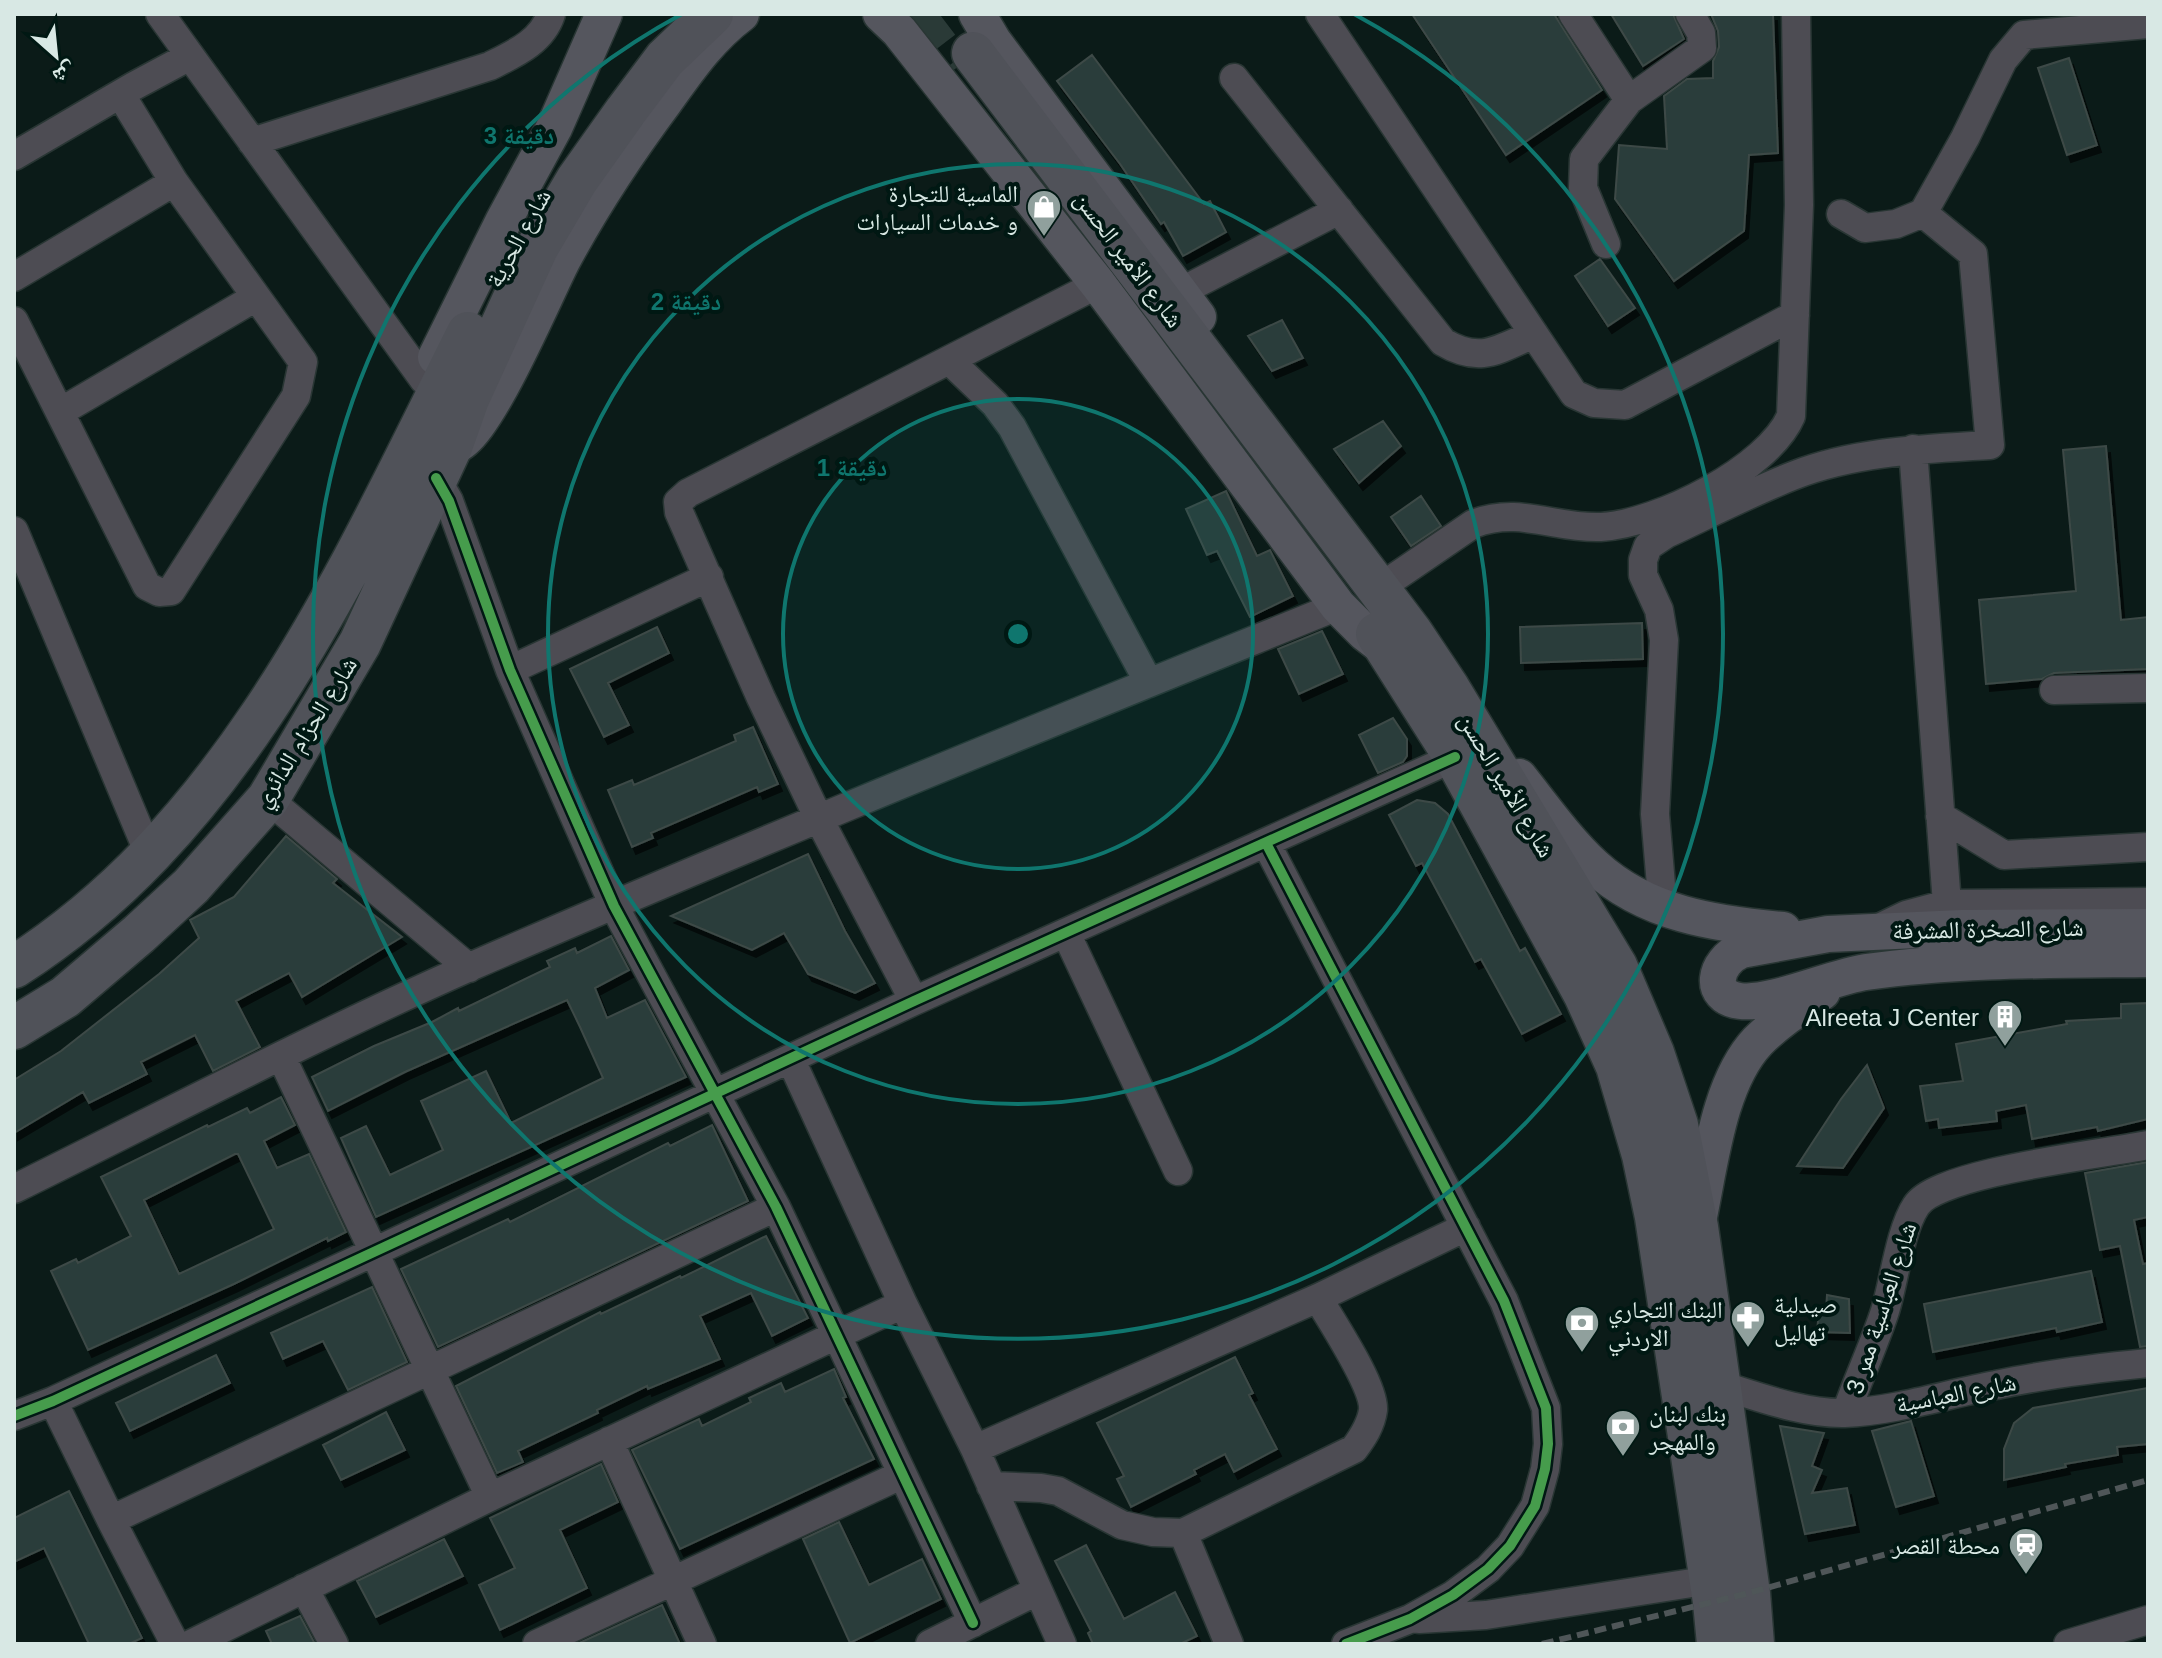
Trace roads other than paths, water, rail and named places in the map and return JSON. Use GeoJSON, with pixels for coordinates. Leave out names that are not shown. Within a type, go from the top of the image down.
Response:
{"type":"FeatureCollection","features":[{"type":"Feature","properties":{"kind":"highway","name":"شارع الحرية"},"geometry":{"type":"LineString","coordinates":[[442,393],[522,226],[562,160],[623,74],[680,14]]}},
{"type":"Feature","properties":{"kind":"highway","name":"شارع الحرية"},"geometry":{"type":"LineString","coordinates":[[442,393],[537,248],[577,180],[665,59],[727,17]]}},
{"type":"Feature","properties":{"kind":"highway","name":"شارع الأمير الحسن"},"geometry":{"type":"LineString","coordinates":[[973,31],[1401,642],[1455,757],[1585,995],[1617,1066],[1643,1155],[1723,1607],[1753,1644]]}},
{"type":"Feature","properties":{"kind":"highway","name":"شارع الحزام الدائري"},"geometry":{"type":"LineString","coordinates":[[14,1028],[65,997],[139,934],[191,886],[268,799],[360,643],[431,461],[442,393]]}},
{"type":"Feature","properties":{"kind":"highway","name":"شارع الحزام الدائري"},"geometry":{"type":"LineString","coordinates":[[14,967],[50,944],[150,856],[250,734],[307,642],[431,461]]}},
{"type":"Feature","properties":{"kind":"highway","name":"شارع الأمير الحسن"},"geometry":{"type":"LineString","coordinates":[[1401,642],[1449,689],[1616,966],[1653,1053],[1677,1125],[1697,1227],[1720,1385],[1723,1607]]}},
{"type":"Feature","properties":{"kind":"main road"},"geometry":{"type":"LineString","coordinates":[[554,128],[604,14]]}},
{"type":"Feature","properties":{"kind":"main road"},"geometry":{"type":"LineString","coordinates":[[442,393],[504,220],[554,128],[629,14]]}},
{"type":"Feature","properties":{"kind":"main road"},"geometry":{"type":"LineString","coordinates":[[431,461],[463,443],[480,420],[523,344],[562,262],[624,156],[727,17]]}},
{"type":"Feature","properties":{"kind":"main road"},"geometry":{"type":"LineString","coordinates":[[894,20],[1098,284],[1338,606],[1401,642],[1403,604],[1391,580],[1180,292],[973,31]]}},
{"type":"Feature","properties":{"kind":"main road"},"geometry":{"type":"LineString","coordinates":[[1449,689],[1593,866],[1619,886],[1663,909],[1727,925],[1828,934]]}},
{"type":"Feature","properties":{"kind":"main road","name":"شارع الصخرة المشرفة"},"geometry":{"type":"LineString","coordinates":[[1828,934],[2148,927]]}},
{"type":"Feature","properties":{"kind":"main road"},"geometry":{"type":"LineString","coordinates":[[1828,934],[1741,950],[1729,955],[1718,975],[1723,991],[1740,1001],[1756,1000],[1864,973]]}},
{"type":"Feature","properties":{"kind":"main road","name":"شارع الصخرة المشرفة"},"geometry":{"type":"LineString","coordinates":[[1864,973],[2010,960],[2148,959]]}},
{"type":"Feature","properties":{"kind":"main road"},"geometry":{"type":"LineString","coordinates":[[1697,1227],[1720,1118],[1737,1072],[1757,1042],[1794,1011],[1822,993],[1864,973]]}},
{"type":"Feature","properties":{"kind":"street"},"geometry":{"type":"LineString","coordinates":[[160,14],[252,142],[442,393]]}},
{"type":"Feature","properties":{"kind":"street"},"geometry":{"type":"LineString","coordinates":[[252,142],[490,66],[525,48],[548,23],[551,14]]}},
{"type":"Feature","properties":{"kind":"street"},"geometry":{"type":"LineString","coordinates":[[1320,14],[1574,394],[1594,403],[1625,405],[1795,315]]}},
{"type":"Feature","properties":{"kind":"street"},"geometry":{"type":"LineString","coordinates":[[1573,14],[1629,100]]}},
{"type":"Feature","properties":{"kind":"street"},"geometry":{"type":"LineString","coordinates":[[1606,244],[1583,188],[1584,159],[1629,100],[1702,48],[1701,33],[1690,14]]}},
{"type":"Feature","properties":{"kind":"street"},"geometry":{"type":"LineString","coordinates":[[1391,580],[1473,524],[1486,520],[1513,515],[1599,527],[1627,523],[1669,510],[1732,478],[1784,432],[1791,416],[1799,205],[1796,14]]}},
{"type":"Feature","properties":{"kind":"street"},"geometry":{"type":"LineString","coordinates":[[1841,214],[1865,228],[1896,224],[1923,213],[1965,138],[2003,60],[2028,24],[2148,24]]}},
{"type":"Feature","properties":{"kind":"street"},"geometry":{"type":"LineString","coordinates":[[14,156],[190,56]]}},
{"type":"Feature","properties":{"kind":"street"},"geometry":{"type":"LineString","coordinates":[[1234,78],[1443,342],[1463,354],[1491,353],[1534,334]]}},
{"type":"Feature","properties":{"kind":"street"},"geometry":{"type":"LineString","coordinates":[[14,321],[147,586],[159,592],[171,591],[296,396],[303,362],[174,182],[121,95]]}},
{"type":"Feature","properties":{"kind":"street"},"geometry":{"type":"LineString","coordinates":[[14,277],[174,182]]}},
{"type":"Feature","properties":{"kind":"street"},"geometry":{"type":"LineString","coordinates":[[1180,292],[1339,210]]}},
{"type":"Feature","properties":{"kind":"street"},"geometry":{"type":"LineString","coordinates":[[1663,909],[1655,814],[1664,640],[1659,610],[1643,575],[1643,560],[1648,546],[1666,534],[1797,474],[1849,460],[1913,449],[1990,445],[1973,254],[1923,213]]}},
{"type":"Feature","properties":{"kind":"street"},"geometry":{"type":"LineString","coordinates":[[914,1001],[819,819],[761,698],[679,512],[678,502],[680,498],[1098,284]]}},
{"type":"Feature","properties":{"kind":"street"},"geometry":{"type":"LineString","coordinates":[[60,412],[256,297]]}},
{"type":"Feature","properties":{"kind":"street"},"geometry":{"type":"LineString","coordinates":[[950,361],[995,404],[1012,427],[1149,683]]}},
{"type":"Feature","properties":{"kind":"street"},"geometry":{"type":"LineString","coordinates":[[1913,449],[1947,904]]}},
{"type":"Feature","properties":{"kind":"street"},"geometry":{"type":"LineString","coordinates":[[431,461],[449,501],[510,670],[614,906],[776,1207],[973,1623]]}},
{"type":"Feature","properties":{"kind":"street"},"geometry":{"type":"LineString","coordinates":[[14,531],[150,856]]}},
{"type":"Feature","properties":{"kind":"street"},"geometry":{"type":"LineString","coordinates":[[510,670],[709,577]]}},
{"type":"Feature","properties":{"kind":"street"},"geometry":{"type":"LineString","coordinates":[[14,1189],[281,1056],[469,968],[819,819],[1338,606]]}},
{"type":"Feature","properties":{"kind":"street"},"geometry":{"type":"LineString","coordinates":[[2054,690],[2148,688]]}},
{"type":"Feature","properties":{"kind":"street"},"geometry":{"type":"LineString","coordinates":[[14,1416],[53,1401],[914,1001],[1455,757]]}},
{"type":"Feature","properties":{"kind":"street"},"geometry":{"type":"LineString","coordinates":[[268,799],[469,968]]}},
{"type":"Feature","properties":{"kind":"street"},"geometry":{"type":"LineString","coordinates":[[1940,816],[2004,855],[2148,847]]}},
{"type":"Feature","properties":{"kind":"street"},"geometry":{"type":"LineString","coordinates":[[1266,843],[1504,1301],[1546,1408],[1548,1444],[1545,1469],[1535,1506],[1510,1546],[1488,1569],[1453,1595],[1410,1619],[1346,1644]]}},
{"type":"Feature","properties":{"kind":"street"},"geometry":{"type":"LineString","coordinates":[[1870,932],[1906,915],[1947,904],[2148,902]]}},
{"type":"Feature","properties":{"kind":"street"},"geometry":{"type":"LineString","coordinates":[[1066,933],[1178,1171]]}},
{"type":"Feature","properties":{"kind":"street"},"geometry":{"type":"LineString","coordinates":[[281,1056],[490,1497]]}},
{"type":"Feature","properties":{"kind":"street"},"geometry":{"type":"LineString","coordinates":[[791,1060],[903,1304],[975,1449],[1062,1644]]}},
{"type":"Feature","properties":{"kind":"street","name":"شارع العباسية ممر 3"},"geometry":{"type":"LineString","coordinates":[[1846,1413],[1885,1312],[1916,1204],[1936,1190],[1968,1178],[2148,1145]]}},
{"type":"Feature","properties":{"kind":"street"},"geometry":{"type":"LineString","coordinates":[[111,1520],[776,1207]]}},
{"type":"Feature","properties":{"kind":"street"},"geometry":{"type":"LineString","coordinates":[[975,1449],[1318,1298],[1466,1227]]}},
{"type":"Feature","properties":{"kind":"street"},"geometry":{"type":"LineString","coordinates":[[991,1486],[1058,1491],[1122,1525],[1153,1532],[1183,1533],[1354,1449],[1364,1436],[1373,1407],[1370,1390],[1318,1298]]}},
{"type":"Feature","properties":{"kind":"street"},"geometry":{"type":"LineString","coordinates":[[191,1644],[490,1497],[903,1304]]}},
{"type":"Feature","properties":{"kind":"street","name":"شارع العباسية"},"geometry":{"type":"LineString","coordinates":[[1720,1385],[1767,1400],[1846,1413],[2046,1375],[2148,1363]]}},
{"type":"Feature","properties":{"kind":"street"},"geometry":{"type":"LineString","coordinates":[[53,1401],[175,1644]]}},
{"type":"Feature","properties":{"kind":"street"},"geometry":{"type":"LineString","coordinates":[[609,1441],[702,1644]]}},
{"type":"Feature","properties":{"kind":"street"},"geometry":{"type":"LineString","coordinates":[[537,1644],[901,1475]]}},
{"type":"Feature","properties":{"kind":"street"},"geometry":{"type":"LineString","coordinates":[[1183,1533],[1229,1644]]}},
{"type":"Feature","properties":{"kind":"street"},"geometry":{"type":"LineString","coordinates":[[304,1588],[334,1644]]}},
{"type":"Feature","properties":{"kind":"street"},"geometry":{"type":"LineString","coordinates":[[930,1644],[1037,1591]]}},
{"type":"Feature","properties":{"kind":"street"},"geometry":{"type":"LineString","coordinates":[[1410,1619],[1723,1607]]}},
{"type":"Feature","properties":{"kind":"street"},"geometry":{"type":"LineString","coordinates":[[2068,1644],[2148,1620]]}},
{"type":"Feature","properties":{"kind":"tunnel"},"geometry":{"type":"LineString","coordinates":[[913,14],[955,69]]}},
{"type":"Feature","properties":{"kind":"railway"},"geometry":{"type":"LineString","coordinates":[[1542,1644],[1749,1593],[2148,1480]]}},
{"type":"Feature","properties":{"kind":"place","name":"الماسية للتجارة و خدمات السيارات"},"geometry":{"type":"Point","coordinates":[1044,238]}},
{"type":"Feature","properties":{"kind":"place","name":"Alreeta J Center"},"geometry":{"type":"Point","coordinates":[2005,1048]}},
{"type":"Feature","properties":{"kind":"place","name":"صيدلية تهاليل"},"geometry":{"type":"Point","coordinates":[1748,1349]}},
{"type":"Feature","properties":{"kind":"place","name":"البنك التجاري الاردني"},"geometry":{"type":"Point","coordinates":[1582,1354]}},
{"type":"Feature","properties":{"kind":"place","name":"بنك لبنان والمهجر"},"geometry":{"type":"Point","coordinates":[1623,1458]}},
{"type":"Feature","properties":{"kind":"place","name":"محطة القصر"},"geometry":{"type":"Point","coordinates":[2026,1576]}}]}
